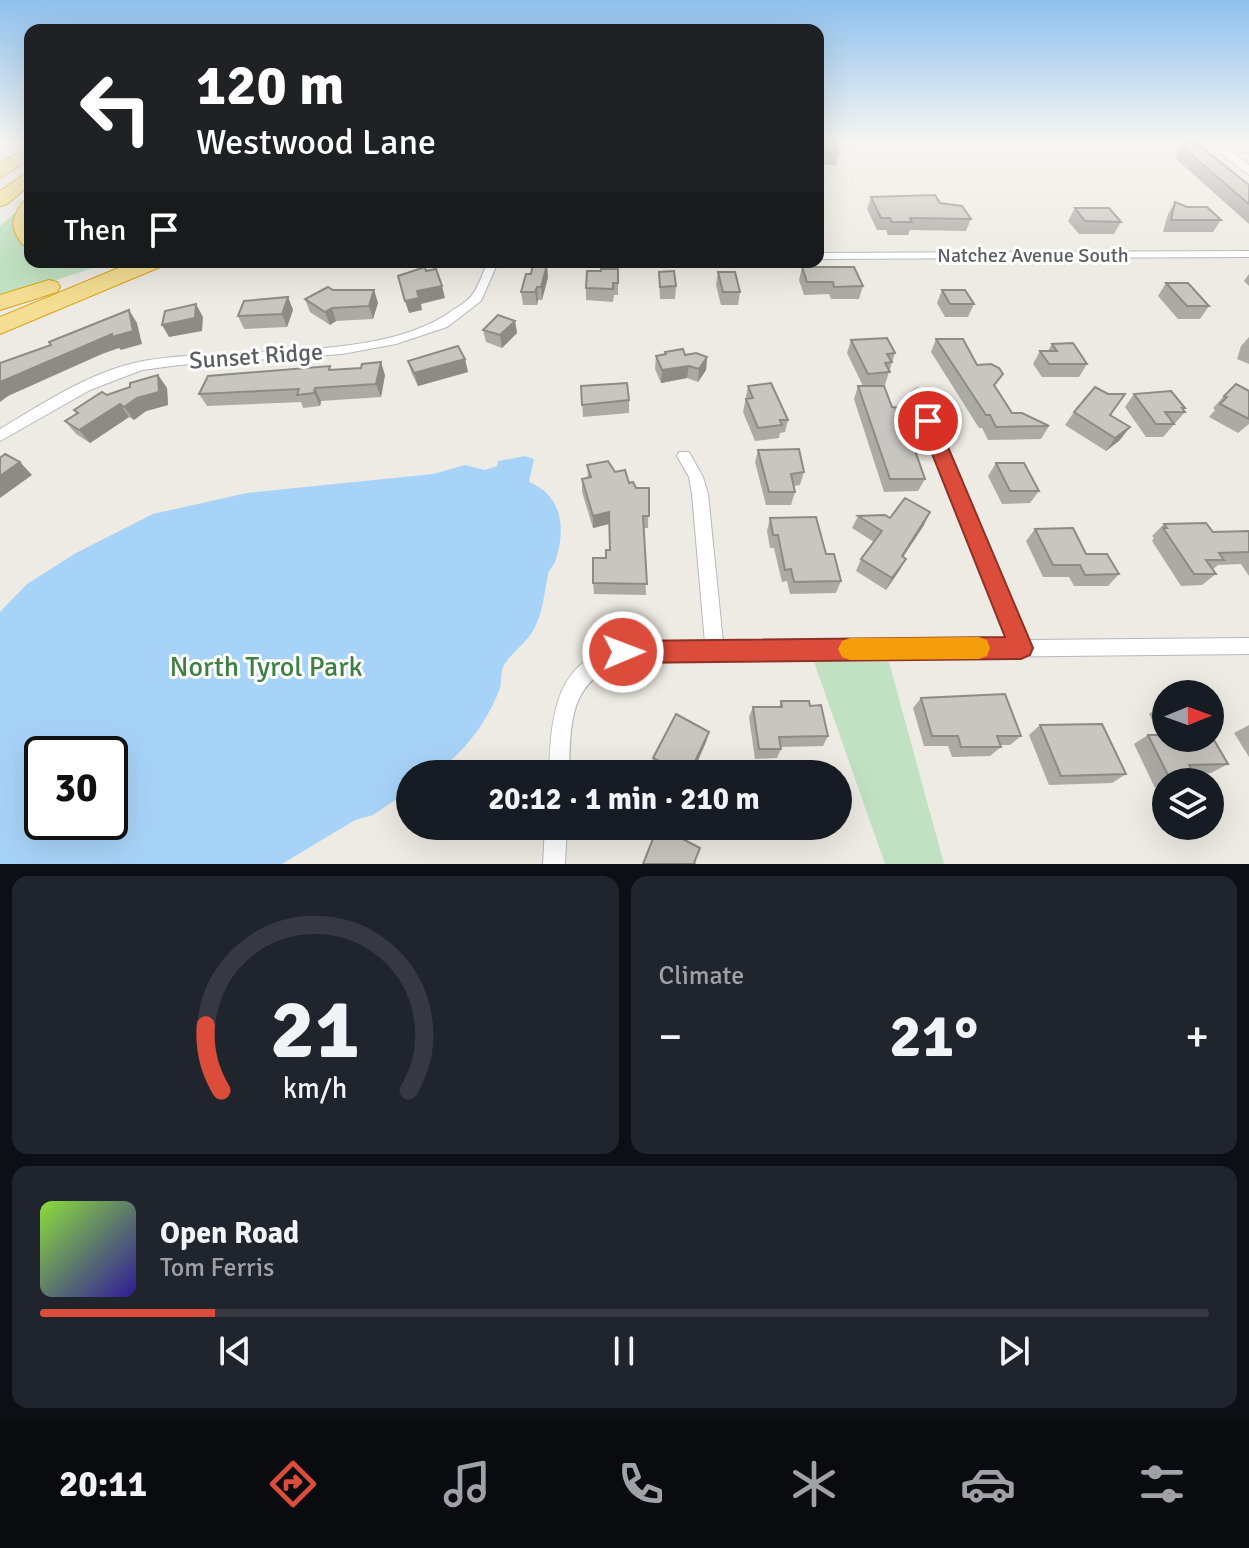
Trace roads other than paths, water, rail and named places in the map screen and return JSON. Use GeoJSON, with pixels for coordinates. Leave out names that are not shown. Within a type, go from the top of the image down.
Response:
{"type":"FeatureCollection","features":[{"type":"Feature","properties":{"kind":"highway"},"geometry":{"type":"LineString","coordinates":[[0,200],[23,181]]}},
{"type":"Feature","properties":{"kind":"highway"},"geometry":{"type":"LineString","coordinates":[[0,217],[24,197]]}},
{"type":"Feature","properties":{"kind":"highway"},"geometry":{"type":"LineString","coordinates":[[0,303],[105,268]]}},
{"type":"Feature","properties":{"kind":"highway"},"geometry":{"type":"LineString","coordinates":[[0,326],[138,268]]}},
{"type":"Feature","properties":{"kind":"street","name":"Natchez Avenue South"},"geometry":{"type":"LineString","coordinates":[[824,256],[1249,254]]}},
{"type":"Feature","properties":{"kind":"street","name":"Sunset Ridge"},"geometry":{"type":"LineString","coordinates":[[0,436],[88,385],[141,366],[346,349],[422,333],[448,321],[476,300],[489,281],[492,268]]}},
{"type":"Feature","properties":{"kind":"street"},"geometry":{"type":"LineString","coordinates":[[917,393],[1021,648]]}},
{"type":"Feature","properties":{"kind":"street"},"geometry":{"type":"LineString","coordinates":[[684,456],[696,477],[700,494],[715,650]]}},
{"type":"Feature","properties":{"kind":"street"},"geometry":{"type":"LineString","coordinates":[[560,760],[566,703],[573,685],[595,662],[623,652],[1249,646]]}},
{"type":"Feature","properties":{"kind":"street"},"geometry":{"type":"LineString","coordinates":[[554,864],[555,840]]}},
{"type":"Feature","properties":{"kind":"water","name":"North Tyrol Park"},"geometry":{"type":"Polygon","coordinates":[[[525,456],[534,459],[529,482],[549,495],[555,504],[561,536],[534,629],[503,667],[499,691],[488,714],[455,757],[451,760],[396,760],[396,799],[282,864],[0,864],[0,612],[27,584],[76,553],[153,514],[247,493],[433,474],[465,465],[485,470],[497,466],[498,461],[525,456]]]}}]}
